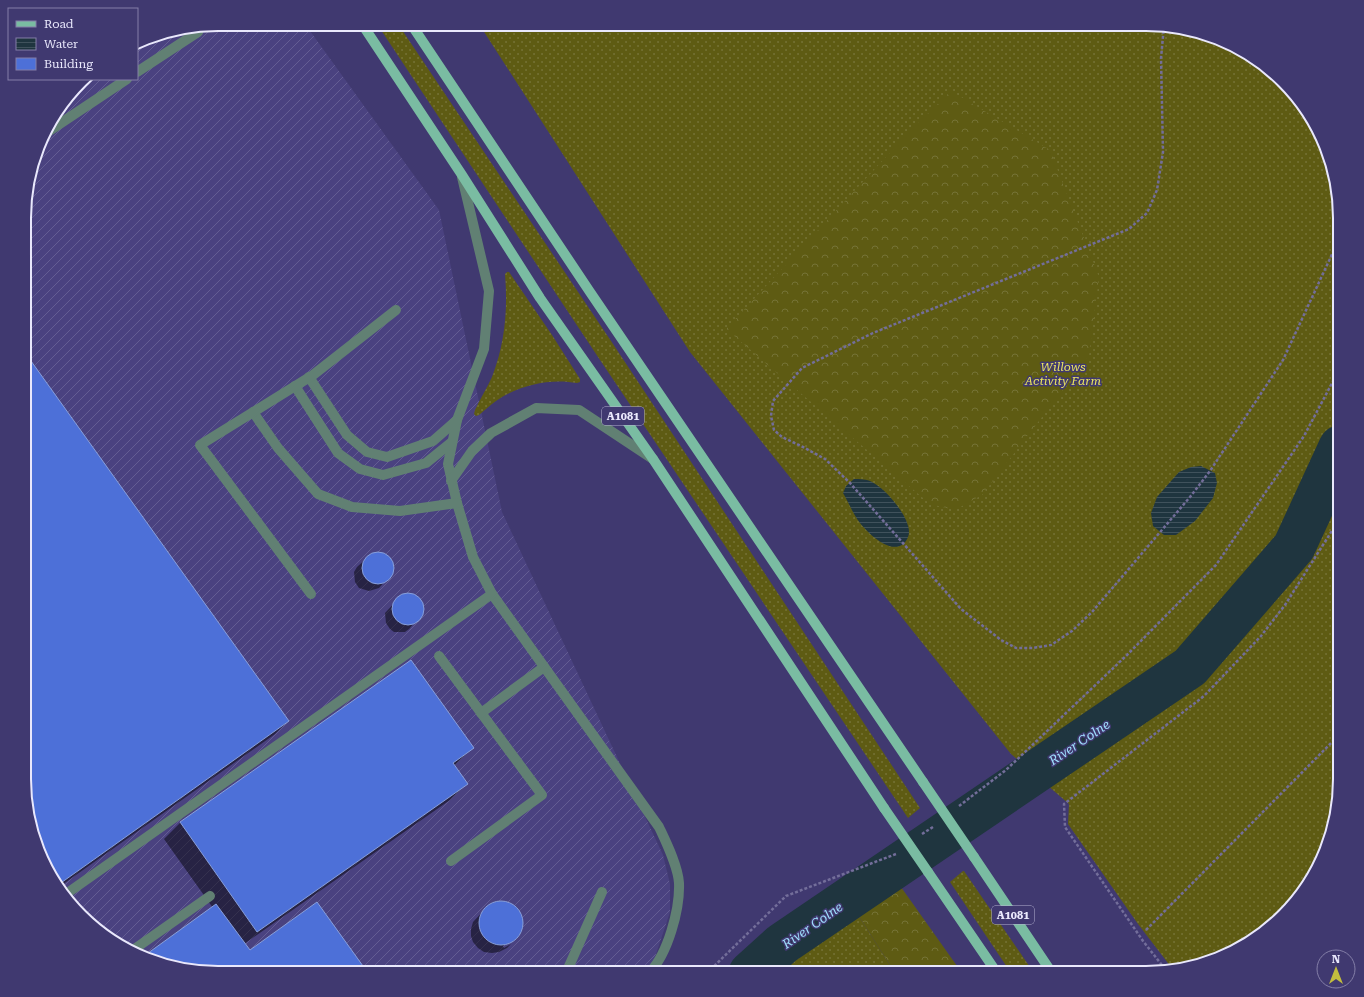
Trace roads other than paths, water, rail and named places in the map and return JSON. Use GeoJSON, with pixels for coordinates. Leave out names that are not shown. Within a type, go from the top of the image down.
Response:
{"type":"FeatureCollection","features":[{"type":"Feature","properties":{"kind":"main road","name":"A1081"},"geometry":{"type":"LineString","coordinates":[[367,31],[462,175],[540,298],[653,459],[884,808],[992,966]]}},
{"type":"Feature","properties":{"kind":"main road","name":"A1081"},"geometry":{"type":"LineString","coordinates":[[416,31],[599,306],[1047,966]]}},
{"type":"Feature","properties":{"kind":"lane"},"geometry":{"type":"LineString","coordinates":[[138,71],[197,32]]}},
{"type":"Feature","properties":{"kind":"lane"},"geometry":{"type":"LineString","coordinates":[[54,128],[126,80]]}},
{"type":"Feature","properties":{"kind":"lane"},"geometry":{"type":"LineString","coordinates":[[462,175],[489,291],[484,349],[457,420],[452,442],[448,464],[451,481],[473,557],[492,594],[659,827],[671,852],[679,882],[676,912],[668,940],[655,966]]}},
{"type":"Feature","properties":{"kind":"lane"},"geometry":{"type":"LineString","coordinates":[[311,594],[200,445],[309,377],[396,310]]}},
{"type":"Feature","properties":{"kind":"lane"},"geometry":{"type":"LineString","coordinates":[[309,377],[347,436],[367,452],[387,457],[433,441],[457,420]]}},
{"type":"Feature","properties":{"kind":"lane"},"geometry":{"type":"LineString","coordinates":[[295,386],[338,453],[360,469],[383,475],[426,463],[452,442]]}},
{"type":"Feature","properties":{"kind":"lane"},"geometry":{"type":"LineString","coordinates":[[451,481],[472,451],[491,433],[536,408],[579,410],[653,459]]}},
{"type":"Feature","properties":{"kind":"lane"},"geometry":{"type":"LineString","coordinates":[[253,412],[278,448],[318,494],[352,507],[400,511],[457,503]]}},
{"type":"Feature","properties":{"kind":"lane"},"geometry":{"type":"LineString","coordinates":[[69,892],[492,594]]}},
{"type":"Feature","properties":{"kind":"lane"},"geometry":{"type":"LineString","coordinates":[[439,656],[542,795],[451,861]]}},
{"type":"Feature","properties":{"kind":"lane"},"geometry":{"type":"LineString","coordinates":[[481,713],[544,667]]}},
{"type":"Feature","properties":{"kind":"lane"},"geometry":{"type":"LineString","coordinates":[[569,966],[602,892]]}},
{"type":"Feature","properties":{"kind":"lane"},"geometry":{"type":"LineString","coordinates":[[136,948],[210,896]]}},
{"type":"Feature","properties":{"kind":"water"},"geometry":{"type":"Polygon","coordinates":[[[1201,466],[1215,473],[1217,483],[1213,498],[1195,521],[1176,535],[1164,535],[1153,526],[1151,513],[1157,497],[1179,472],[1191,467],[1201,466]]]}},
{"type":"Feature","properties":{"kind":"water"},"geometry":{"type":"Polygon","coordinates":[[[854,479],[872,482],[884,491],[896,504],[905,518],[909,532],[907,539],[902,545],[897,547],[891,546],[879,541],[860,523],[843,493],[846,486],[854,479]]]}},
{"type":"Feature","properties":{"kind":"waterway","name":"River Colne"},"geometry":{"type":"LineString","coordinates":[[758,966],[782,944],[1190,667],[1294,547],[1333,462]]}},
{"type":"Feature","properties":{"kind":"park label","name":"Willows Activity Farm"},"geometry":{"type":"Point","coordinates":[1063,374]}}]}
